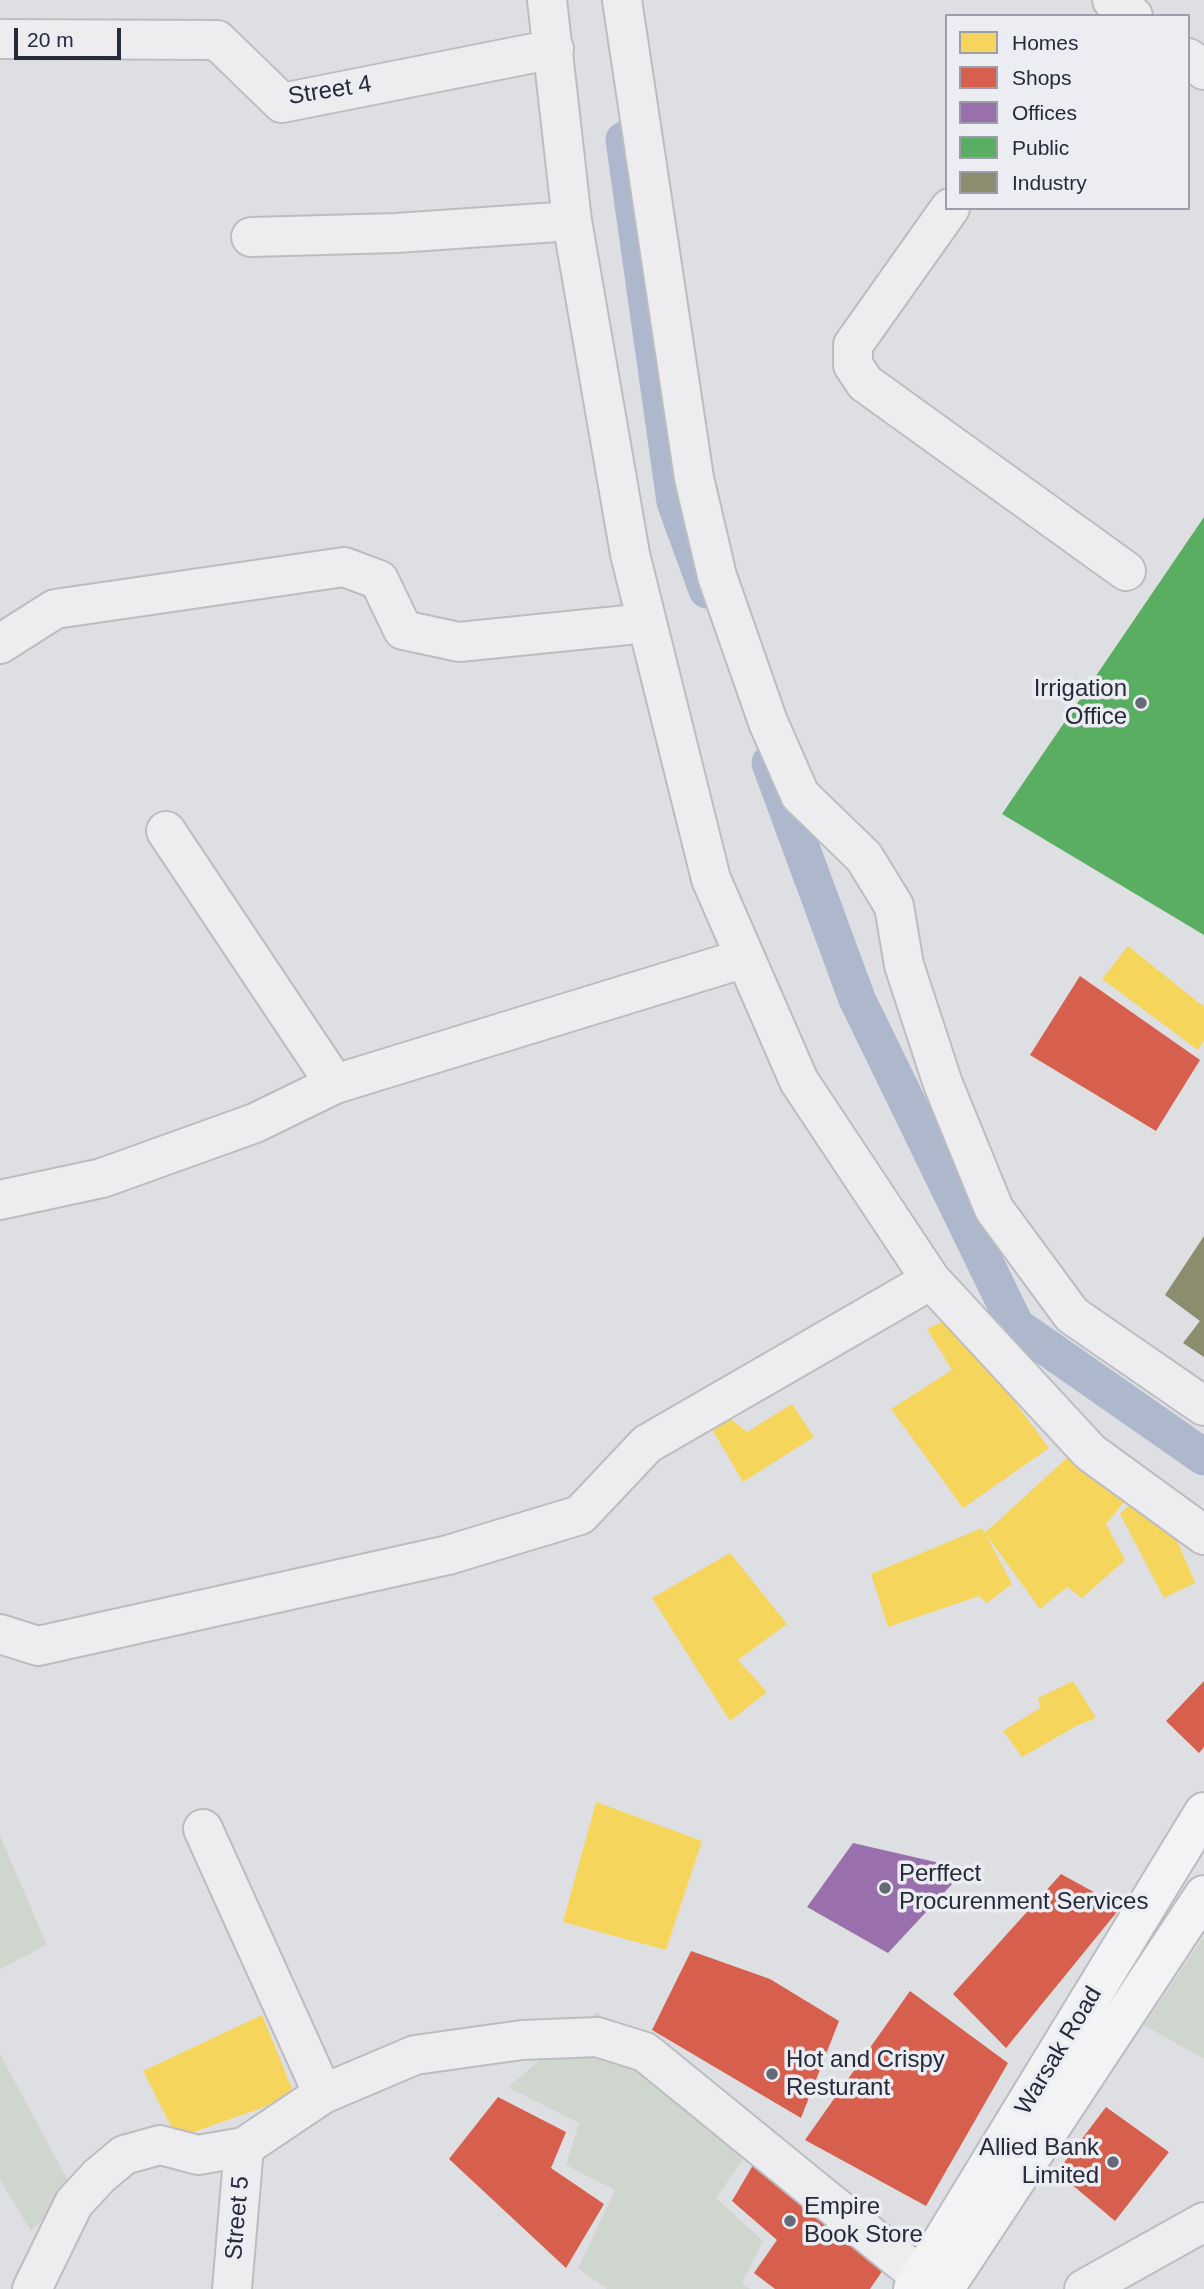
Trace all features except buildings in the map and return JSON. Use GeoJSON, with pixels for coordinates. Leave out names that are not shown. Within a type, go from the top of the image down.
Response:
{"type":"FeatureCollection","features":[{"type":"Feature","properties":{"kind":"main road","name":"Warsak Road"},"geometry":{"type":"LineString","coordinates":[[926,2285],[1204,1812]]}},
{"type":"Feature","properties":{"kind":"main road","name":"Warsak Road"},"geometry":{"type":"LineString","coordinates":[[926,2285],[1204,1895]]}},
{"type":"Feature","properties":{"kind":"street"},"geometry":{"type":"LineString","coordinates":[[547,0],[572,221],[630,554],[711,879],[799,1082],[931,1280],[1090,1452],[1204,1535]]}},
{"type":"Feature","properties":{"kind":"street"},"geometry":{"type":"LineString","coordinates":[[622,0],[694,478],[717,576],[768,722],[800,795],[863,857],[894,906],[904,965],[938,1071],[993,1209],[1072,1315],[1204,1406]]}},
{"type":"Feature","properties":{"kind":"street"},"geometry":{"type":"LineString","coordinates":[[1112,0],[1130,14]]}},
{"type":"Feature","properties":{"kind":"street","name":"Street 4"},"geometry":{"type":"LineString","coordinates":[[0,39],[217,40],[282,103],[554,49]]}},
{"type":"Feature","properties":{"kind":"street"},"geometry":{"type":"LineString","coordinates":[[949,210],[853,345],[853,365],[865,383],[1126,571]]}},
{"type":"Feature","properties":{"kind":"street"},"geometry":{"type":"LineString","coordinates":[[251,237],[396,233],[572,221]]}},
{"type":"Feature","properties":{"kind":"street"},"geometry":{"type":"LineString","coordinates":[[0,644],[55,609],[344,567],[379,580],[403,630],[459,642],[647,623]]}},
{"type":"Feature","properties":{"kind":"street"},"geometry":{"type":"LineString","coordinates":[[166,831],[335,1084]]}},
{"type":"Feature","properties":{"kind":"street"},"geometry":{"type":"LineString","coordinates":[[0,1200],[102,1178],[255,1123],[335,1084],[745,958]]}},
{"type":"Feature","properties":{"kind":"street"},"geometry":{"type":"LineString","coordinates":[[0,1634],[38,1646],[448,1555],[580,1515],[647,1444],[931,1280]]}},
{"type":"Feature","properties":{"kind":"street"},"geometry":{"type":"LineString","coordinates":[[203,1829],[323,2094]]}},
{"type":"Feature","properties":{"kind":"street"},"geometry":{"type":"LineString","coordinates":[[32,2289],[74,2203],[99,2176],[124,2155],[160,2145],[198,2155],[244,2147],[323,2094],[415,2054],[523,2040],[597,2037],[645,2052],[926,2285]]}},
{"type":"Feature","properties":{"kind":"street","name":"Street 5"},"geometry":{"type":"LineString","coordinates":[[232,2289],[244,2147]]}},
{"type":"Feature","properties":{"kind":"street"},"geometry":{"type":"LineString","coordinates":[[1084,2289],[1204,2221]]}},
{"type":"Feature","properties":{"kind":"shaded area"},"geometry":{"type":"Polygon","coordinates":[[[0,1836],[47,1945],[0,1969],[0,1836]]]}},
{"type":"Feature","properties":{"kind":"shaded area"},"geometry":{"type":"Polygon","coordinates":[[[1204,1936],[1204,2059],[1144,2025],[1204,1936]]]}},
{"type":"Feature","properties":{"kind":"shaded area"},"geometry":{"type":"Polygon","coordinates":[[[597,2012],[746,2155],[716,2198],[763,2241],[742,2283],[750,2289],[607,2289],[578,2268],[615,2190],[566,2165],[579,2123],[508,2087],[597,2012]]]}},
{"type":"Feature","properties":{"kind":"shaded area"},"geometry":{"type":"Polygon","coordinates":[[[0,2054],[73,2190],[31,2231],[0,2180],[0,2054]]]}},
{"type":"Feature","properties":{"kind":"waterway"},"geometry":{"type":"LineString","coordinates":[[624,140],[675,502],[707,590]]}},
{"type":"Feature","properties":{"kind":"waterway"},"geometry":{"type":"LineString","coordinates":[[770,763],[857,999],[1016,1326],[1204,1457]]}},
{"type":"Feature","properties":{"kind":"place","name":"Irrigation Office"},"geometry":{"type":"Point","coordinates":[1141,703]}},
{"type":"Feature","properties":{"kind":"place","name":"Perffect Procurenment Services"},"geometry":{"type":"Point","coordinates":[885,1888]}},
{"type":"Feature","properties":{"kind":"place","name":"Hot and Crispy Resturant"},"geometry":{"type":"Point","coordinates":[772,2074]}},
{"type":"Feature","properties":{"kind":"place","name":"Allied Bank Limited"},"geometry":{"type":"Point","coordinates":[1113,2162]}},
{"type":"Feature","properties":{"kind":"place","name":"Empire Book Store"},"geometry":{"type":"Point","coordinates":[790,2221]}}]}
